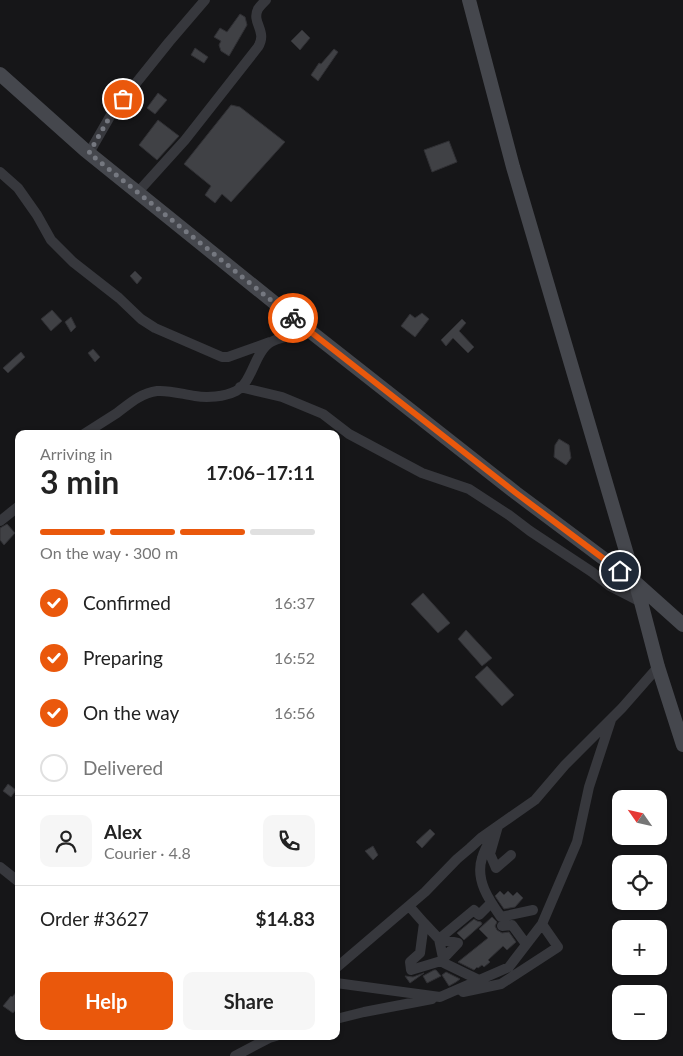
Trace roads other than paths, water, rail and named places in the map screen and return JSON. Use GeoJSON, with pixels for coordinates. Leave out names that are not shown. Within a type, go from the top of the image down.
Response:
{"type":"FeatureCollection","features":[{"type":"Feature","properties":{"kind":"street"},"geometry":{"type":"LineString","coordinates":[[138,192],[184,140],[258,47],[262,41],[262,36],[256,20],[257,12],[266,0]]}},
{"type":"Feature","properties":{"kind":"street"},"geometry":{"type":"LineString","coordinates":[[469,0],[513,167],[641,602],[658,667],[683,745]]}},
{"type":"Feature","properties":{"kind":"street"},"geometry":{"type":"LineString","coordinates":[[89,153],[112,113],[204,1]]}},
{"type":"Feature","properties":{"kind":"street"},"geometry":{"type":"LineString","coordinates":[[0,74],[89,153],[516,493],[635,582],[683,624]]}},
{"type":"Feature","properties":{"kind":"street"},"geometry":{"type":"LineString","coordinates":[[0,172],[18,188],[52,240],[73,262],[119,298],[141,319],[155,328],[222,358],[228,358],[282,337],[312,332]]}},
{"type":"Feature","properties":{"kind":"street"},"geometry":{"type":"LineString","coordinates":[[90,430],[134,400],[157,391],[196,397],[222,396],[237,390],[244,383],[260,354],[270,342]]}},
{"type":"Feature","properties":{"kind":"street"},"geometry":{"type":"LineString","coordinates":[[240,387],[282,397],[323,414],[349,434],[422,473],[468,489],[509,514],[530,531],[610,586],[641,602]]}},
{"type":"Feature","properties":{"kind":"street"},"geometry":{"type":"LineString","coordinates":[[0,521],[15,509]]}},
{"type":"Feature","properties":{"kind":"street"},"geometry":{"type":"LineString","coordinates":[[340,965],[425,892],[458,858],[482,837],[534,800],[565,765],[611,720],[658,667]]}},
{"type":"Feature","properties":{"kind":"street"},"geometry":{"type":"LineString","coordinates":[[509,967],[542,924],[577,842],[589,787],[611,720]]}},
{"type":"Feature","properties":{"kind":"street"},"geometry":{"type":"LineString","coordinates":[[498,826],[490,854],[496,868],[511,855]]}},
{"type":"Feature","properties":{"kind":"street"},"geometry":{"type":"LineString","coordinates":[[498,826],[481,859],[480,880],[491,903],[501,917],[532,910]]}},
{"type":"Feature","properties":{"kind":"street"},"geometry":{"type":"LineString","coordinates":[[0,867],[15,879]]}},
{"type":"Feature","properties":{"kind":"street"},"geometry":{"type":"LineString","coordinates":[[439,939],[474,910],[479,915],[491,903]]}},
{"type":"Feature","properties":{"kind":"street"},"geometry":{"type":"LineString","coordinates":[[409,906],[439,939],[444,963],[479,980]]}},
{"type":"Feature","properties":{"kind":"street"},"geometry":{"type":"LineString","coordinates":[[424,923],[420,953],[410,962],[411,970],[441,961],[458,943],[439,939]]}},
{"type":"Feature","properties":{"kind":"street"},"geometry":{"type":"LineString","coordinates":[[542,924],[558,947]]}},
{"type":"Feature","properties":{"kind":"street"},"geometry":{"type":"LineString","coordinates":[[502,926],[512,925],[526,944]]}},
{"type":"Feature","properties":{"kind":"street"},"geometry":{"type":"LineString","coordinates":[[340,984],[440,997],[558,947]]}},
{"type":"Feature","properties":{"kind":"street"},"geometry":{"type":"LineString","coordinates":[[340,1019],[364,1012],[500,984],[558,947]]}},
{"type":"Feature","properties":{"kind":"street"},"geometry":{"type":"LineString","coordinates":[[235,1056],[253,1040]]}},
{"type":"Feature","properties":{"kind":"street"},"geometry":{"type":"LineString","coordinates":[[235,1056],[264,1040]]}}]}
